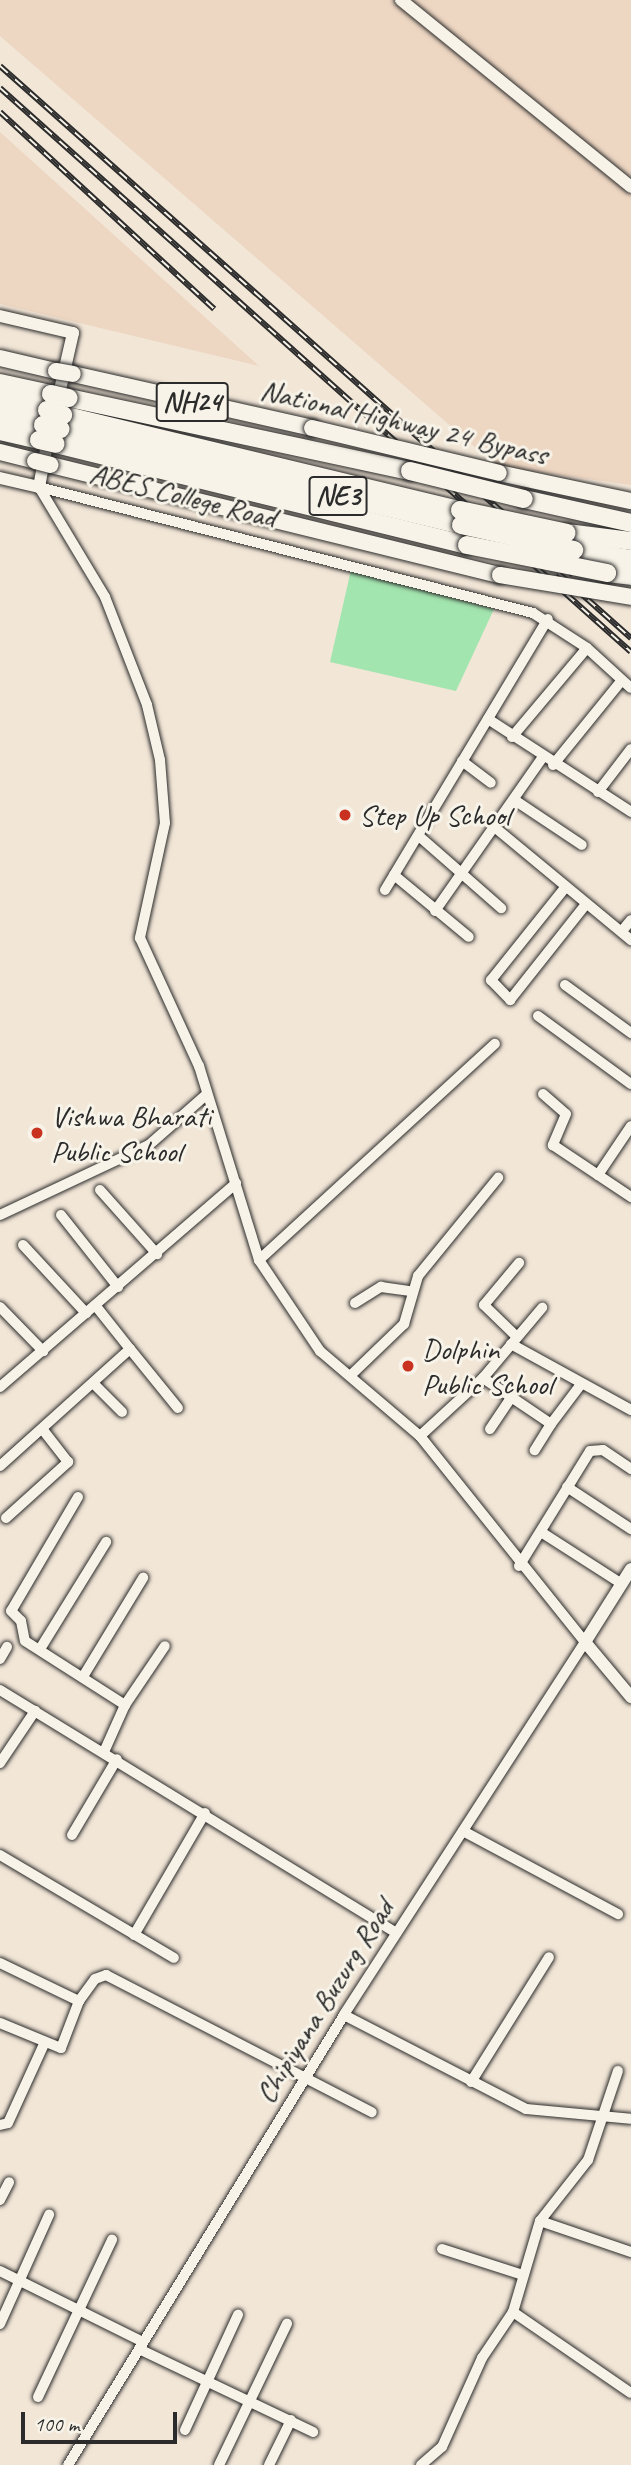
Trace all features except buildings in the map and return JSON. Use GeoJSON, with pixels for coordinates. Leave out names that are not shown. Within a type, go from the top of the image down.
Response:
{"type":"FeatureCollection","features":[{"type":"Feature","properties":{"kind":"highway","name":"National Highway 24 Bypass"},"geometry":{"type":"LineString","coordinates":[[0,358],[631,501]]}},
{"type":"Feature","properties":{"kind":"highway"},"geometry":{"type":"LineString","coordinates":[[0,383],[54,419],[467,545],[631,576]]}},
{"type":"Feature","properties":{"kind":"highway","name":"NE3"},"geometry":{"type":"LineString","coordinates":[[0,400],[54,419],[461,517],[574,550],[631,559]]}},
{"type":"Feature","properties":{"kind":"highway","name":"NE3"},"geometry":{"type":"LineString","coordinates":[[0,415],[54,419]]}},
{"type":"Feature","properties":{"kind":"highway"},"geometry":{"type":"LineString","coordinates":[[0,431],[54,419],[410,471],[631,523]]}},
{"type":"Feature","properties":{"kind":"highway"},"geometry":{"type":"LineString","coordinates":[[0,452],[500,575],[631,597]]}},
{"type":"Feature","properties":{"kind":"highway","name":"NE3"},"geometry":{"type":"LineString","coordinates":[[461,517],[631,541]]}},
{"type":"Feature","properties":{"kind":"street"},"geometry":{"type":"LineString","coordinates":[[401,0],[631,187]]}},
{"type":"Feature","properties":{"kind":"street"},"geometry":{"type":"LineString","coordinates":[[0,316],[73,333],[39,487],[105,597],[147,705],[160,760],[166,823],[141,938],[208,1094],[259,1260],[320,1351],[421,1436],[469,1491],[519,1566],[631,1697]]}},
{"type":"Feature","properties":{"kind":"street","name":"ABES College Road"},"geometry":{"type":"LineString","coordinates":[[0,478],[515,608],[548,619],[587,648],[631,688]]}},
{"type":"Feature","properties":{"kind":"street"},"geometry":{"type":"LineString","coordinates":[[385,890],[420,837],[462,761],[548,619]]}},
{"type":"Feature","properties":{"kind":"street"},"geometry":{"type":"LineString","coordinates":[[512,737],[587,648]]}},
{"type":"Feature","properties":{"kind":"street"},"geometry":{"type":"LineString","coordinates":[[553,765],[622,680]]}},
{"type":"Feature","properties":{"kind":"street"},"geometry":{"type":"LineString","coordinates":[[488,719],[542,758],[631,812]]}},
{"type":"Feature","properties":{"kind":"street"},"geometry":{"type":"LineString","coordinates":[[598,792],[631,749]]}},
{"type":"Feature","properties":{"kind":"street"},"geometry":{"type":"LineString","coordinates":[[435,911],[498,830],[542,758]]}},
{"type":"Feature","properties":{"kind":"street"},"geometry":{"type":"LineString","coordinates":[[462,761],[491,783]]}},
{"type":"Feature","properties":{"kind":"street"},"geometry":{"type":"LineString","coordinates":[[516,801],[582,845]]}},
{"type":"Feature","properties":{"kind":"street"},"geometry":{"type":"LineString","coordinates":[[498,830],[564,889],[631,940]]}},
{"type":"Feature","properties":{"kind":"street"},"geometry":{"type":"LineString","coordinates":[[420,837],[501,908]]}},
{"type":"Feature","properties":{"kind":"street"},"geometry":{"type":"LineString","coordinates":[[394,875],[468,937]]}},
{"type":"Feature","properties":{"kind":"street"},"geometry":{"type":"LineString","coordinates":[[564,889],[491,980],[510,1000],[586,904]]}},
{"type":"Feature","properties":{"kind":"street"},"geometry":{"type":"LineString","coordinates":[[622,931],[631,920]]}},
{"type":"Feature","properties":{"kind":"street"},"geometry":{"type":"LineString","coordinates":[[565,985],[631,1033]]}},
{"type":"Feature","properties":{"kind":"street"},"geometry":{"type":"LineString","coordinates":[[538,1016],[631,1084]]}},
{"type":"Feature","properties":{"kind":"street"},"geometry":{"type":"LineString","coordinates":[[259,1260],[495,1044]]}},
{"type":"Feature","properties":{"kind":"street"},"geometry":{"type":"LineString","coordinates":[[0,1215],[149,1145],[208,1094]]}},
{"type":"Feature","properties":{"kind":"street"},"geometry":{"type":"LineString","coordinates":[[543,1094],[565,1111],[553,1145],[631,1196]]}},
{"type":"Feature","properties":{"kind":"street"},"geometry":{"type":"LineString","coordinates":[[598,1175],[631,1126]]}},
{"type":"Feature","properties":{"kind":"street"},"geometry":{"type":"LineString","coordinates":[[351,1375],[404,1324],[409,1291],[498,1178]]}},
{"type":"Feature","properties":{"kind":"street"},"geometry":{"type":"LineString","coordinates":[[1,1384],[157,1254],[236,1183]]}},
{"type":"Feature","properties":{"kind":"street"},"geometry":{"type":"LineString","coordinates":[[100,1190],[157,1254]]}},
{"type":"Feature","properties":{"kind":"street"},"geometry":{"type":"LineString","coordinates":[[61,1215],[118,1287]]}},
{"type":"Feature","properties":{"kind":"street"},"geometry":{"type":"LineString","coordinates":[[23,1245],[86,1313]]}},
{"type":"Feature","properties":{"kind":"street"},"geometry":{"type":"LineString","coordinates":[[519,1263],[484,1306],[514,1341],[631,1410]]}},
{"type":"Feature","properties":{"kind":"street"},"geometry":{"type":"LineString","coordinates":[[355,1303],[381,1287],[409,1291]]}},
{"type":"Feature","properties":{"kind":"street"},"geometry":{"type":"LineString","coordinates":[[95,1305],[178,1408]]}},
{"type":"Feature","properties":{"kind":"street"},"geometry":{"type":"LineString","coordinates":[[0,1307],[43,1351]]}},
{"type":"Feature","properties":{"kind":"street"},"geometry":{"type":"LineString","coordinates":[[421,1436],[483,1378],[542,1308]]}},
{"type":"Feature","properties":{"kind":"street"},"geometry":{"type":"LineString","coordinates":[[0,1466],[130,1349]]}},
{"type":"Feature","properties":{"kind":"street"},"geometry":{"type":"LineString","coordinates":[[483,1378],[551,1424]]}},
{"type":"Feature","properties":{"kind":"street"},"geometry":{"type":"LineString","coordinates":[[93,1383],[122,1412]]}},
{"type":"Feature","properties":{"kind":"street"},"geometry":{"type":"LineString","coordinates":[[535,1450],[582,1383]]}},
{"type":"Feature","properties":{"kind":"street"},"geometry":{"type":"LineString","coordinates":[[491,1429],[511,1398]]}},
{"type":"Feature","properties":{"kind":"street"},"geometry":{"type":"LineString","coordinates":[[6,1518],[69,1460],[43,1430]]}},
{"type":"Feature","properties":{"kind":"street"},"geometry":{"type":"LineString","coordinates":[[519,1566],[567,1486],[594,1449],[631,1469]]}},
{"type":"Feature","properties":{"kind":"street"},"geometry":{"type":"LineString","coordinates":[[567,1486],[631,1529]]}},
{"type":"Feature","properties":{"kind":"street"},"geometry":{"type":"LineString","coordinates":[[78,1497],[10,1607],[22,1623],[23,1639],[84,1675],[125,1705]]}},
{"type":"Feature","properties":{"kind":"street"},"geometry":{"type":"LineString","coordinates":[[541,1532],[622,1584]]}},
{"type":"Feature","properties":{"kind":"street"},"geometry":{"type":"LineString","coordinates":[[40,1649],[106,1542]]}},
{"type":"Feature","properties":{"kind":"street","name":"Chipiyana Buzurg Road"},"geometry":{"type":"LineString","coordinates":[[68,2465],[344,2015],[631,1569]]}},
{"type":"Feature","properties":{"kind":"street"},"geometry":{"type":"LineString","coordinates":[[84,1675],[143,1578]]}},
{"type":"Feature","properties":{"kind":"street"},"geometry":{"type":"LineString","coordinates":[[104,1752],[125,1705],[165,1646]]}},
{"type":"Feature","properties":{"kind":"street"},"geometry":{"type":"LineString","coordinates":[[0,1659],[7,1647]]}},
{"type":"Feature","properties":{"kind":"street"},"geometry":{"type":"LineString","coordinates":[[0,1690],[117,1759],[396,1933]]}},
{"type":"Feature","properties":{"kind":"street"},"geometry":{"type":"LineString","coordinates":[[0,1763],[35,1711]]}},
{"type":"Feature","properties":{"kind":"street"},"geometry":{"type":"LineString","coordinates":[[72,1836],[117,1759]]}},
{"type":"Feature","properties":{"kind":"street"},"geometry":{"type":"LineString","coordinates":[[134,1935],[205,1813]]}},
{"type":"Feature","properties":{"kind":"street"},"geometry":{"type":"LineString","coordinates":[[463,1830],[618,1914]]}},
{"type":"Feature","properties":{"kind":"street"},"geometry":{"type":"LineString","coordinates":[[0,1855],[174,1958]]}},
{"type":"Feature","properties":{"kind":"street"},"geometry":{"type":"LineString","coordinates":[[471,2082],[549,1957]]}},
{"type":"Feature","properties":{"kind":"street"},"geometry":{"type":"LineString","coordinates":[[0,1963],[79,2001]]}},
{"type":"Feature","properties":{"kind":"street"},"geometry":{"type":"LineString","coordinates":[[0,2023],[44,2044],[61,2048],[79,2001],[100,1975],[114,1977],[304,2081],[372,2112]]}},
{"type":"Feature","properties":{"kind":"street"},"geometry":{"type":"LineString","coordinates":[[344,2015],[471,2082],[545,2116],[631,2119]]}},
{"type":"Feature","properties":{"kind":"street"},"geometry":{"type":"LineString","coordinates":[[0,2125],[8,2123],[44,2044]]}},
{"type":"Feature","properties":{"kind":"street"},"geometry":{"type":"LineString","coordinates":[[421,2465],[442,2447],[482,2358],[513,2312],[540,2221],[588,2160],[606,2119],[618,2071]]}},
{"type":"Feature","properties":{"kind":"street"},"geometry":{"type":"LineString","coordinates":[[0,2200],[9,2182]]}},
{"type":"Feature","properties":{"kind":"street"},"geometry":{"type":"LineString","coordinates":[[0,2324],[49,2215]]}},
{"type":"Feature","properties":{"kind":"street"},"geometry":{"type":"LineString","coordinates":[[540,2221],[631,2252]]}},
{"type":"Feature","properties":{"kind":"street"},"geometry":{"type":"LineString","coordinates":[[38,2397],[112,2240]]}},
{"type":"Feature","properties":{"kind":"street"},"geometry":{"type":"LineString","coordinates":[[442,2249],[523,2275]]}},
{"type":"Feature","properties":{"kind":"street"},"geometry":{"type":"LineString","coordinates":[[0,2272],[81,2310],[141,2345],[313,2432]]}},
{"type":"Feature","properties":{"kind":"street"},"geometry":{"type":"LineString","coordinates":[[513,2312],[631,2393]]}},
{"type":"Feature","properties":{"kind":"street"},"geometry":{"type":"LineString","coordinates":[[185,2430],[238,2315]]}},
{"type":"Feature","properties":{"kind":"street"},"geometry":{"type":"LineString","coordinates":[[219,2465],[255,2402],[287,2325]]}},
{"type":"Feature","properties":{"kind":"street"},"geometry":{"type":"LineString","coordinates":[[269,2465],[291,2420]]}},
{"type":"Feature","properties":{"kind":"shaded area"},"geometry":{"type":"Polygon","coordinates":[[[0,0],[631,0],[631,485],[498,467],[0,36],[0,0]]]}},
{"type":"Feature","properties":{"kind":"shaded area"},"geometry":{"type":"Polygon","coordinates":[[[0,132],[259,366],[0,304],[0,132]]]}},
{"type":"Feature","properties":{"kind":"green space"},"geometry":{"type":"Polygon","coordinates":[[[351,570],[494,609],[456,691],[330,662],[351,570]]]}},
{"type":"Feature","properties":{"kind":"railway"},"geometry":{"type":"LineString","coordinates":[[0,66],[573,575]]}},
{"type":"Feature","properties":{"kind":"railway"},"geometry":{"type":"LineString","coordinates":[[0,88],[631,652]]}},
{"type":"Feature","properties":{"kind":"railway"},"geometry":{"type":"LineString","coordinates":[[0,112],[214,309]]}},
{"type":"Feature","properties":{"kind":"railway"},"geometry":{"type":"LineString","coordinates":[[558,573],[631,638]]}},
{"type":"Feature","properties":{"kind":"place","name":"Step Up School"},"geometry":{"type":"Point","coordinates":[345,815]}},
{"type":"Feature","properties":{"kind":"place","name":"Vishwa Bharati Public School"},"geometry":{"type":"Point","coordinates":[37,1133]}},
{"type":"Feature","properties":{"kind":"place","name":"Dolphin Public School"},"geometry":{"type":"Point","coordinates":[408,1366]}}]}
